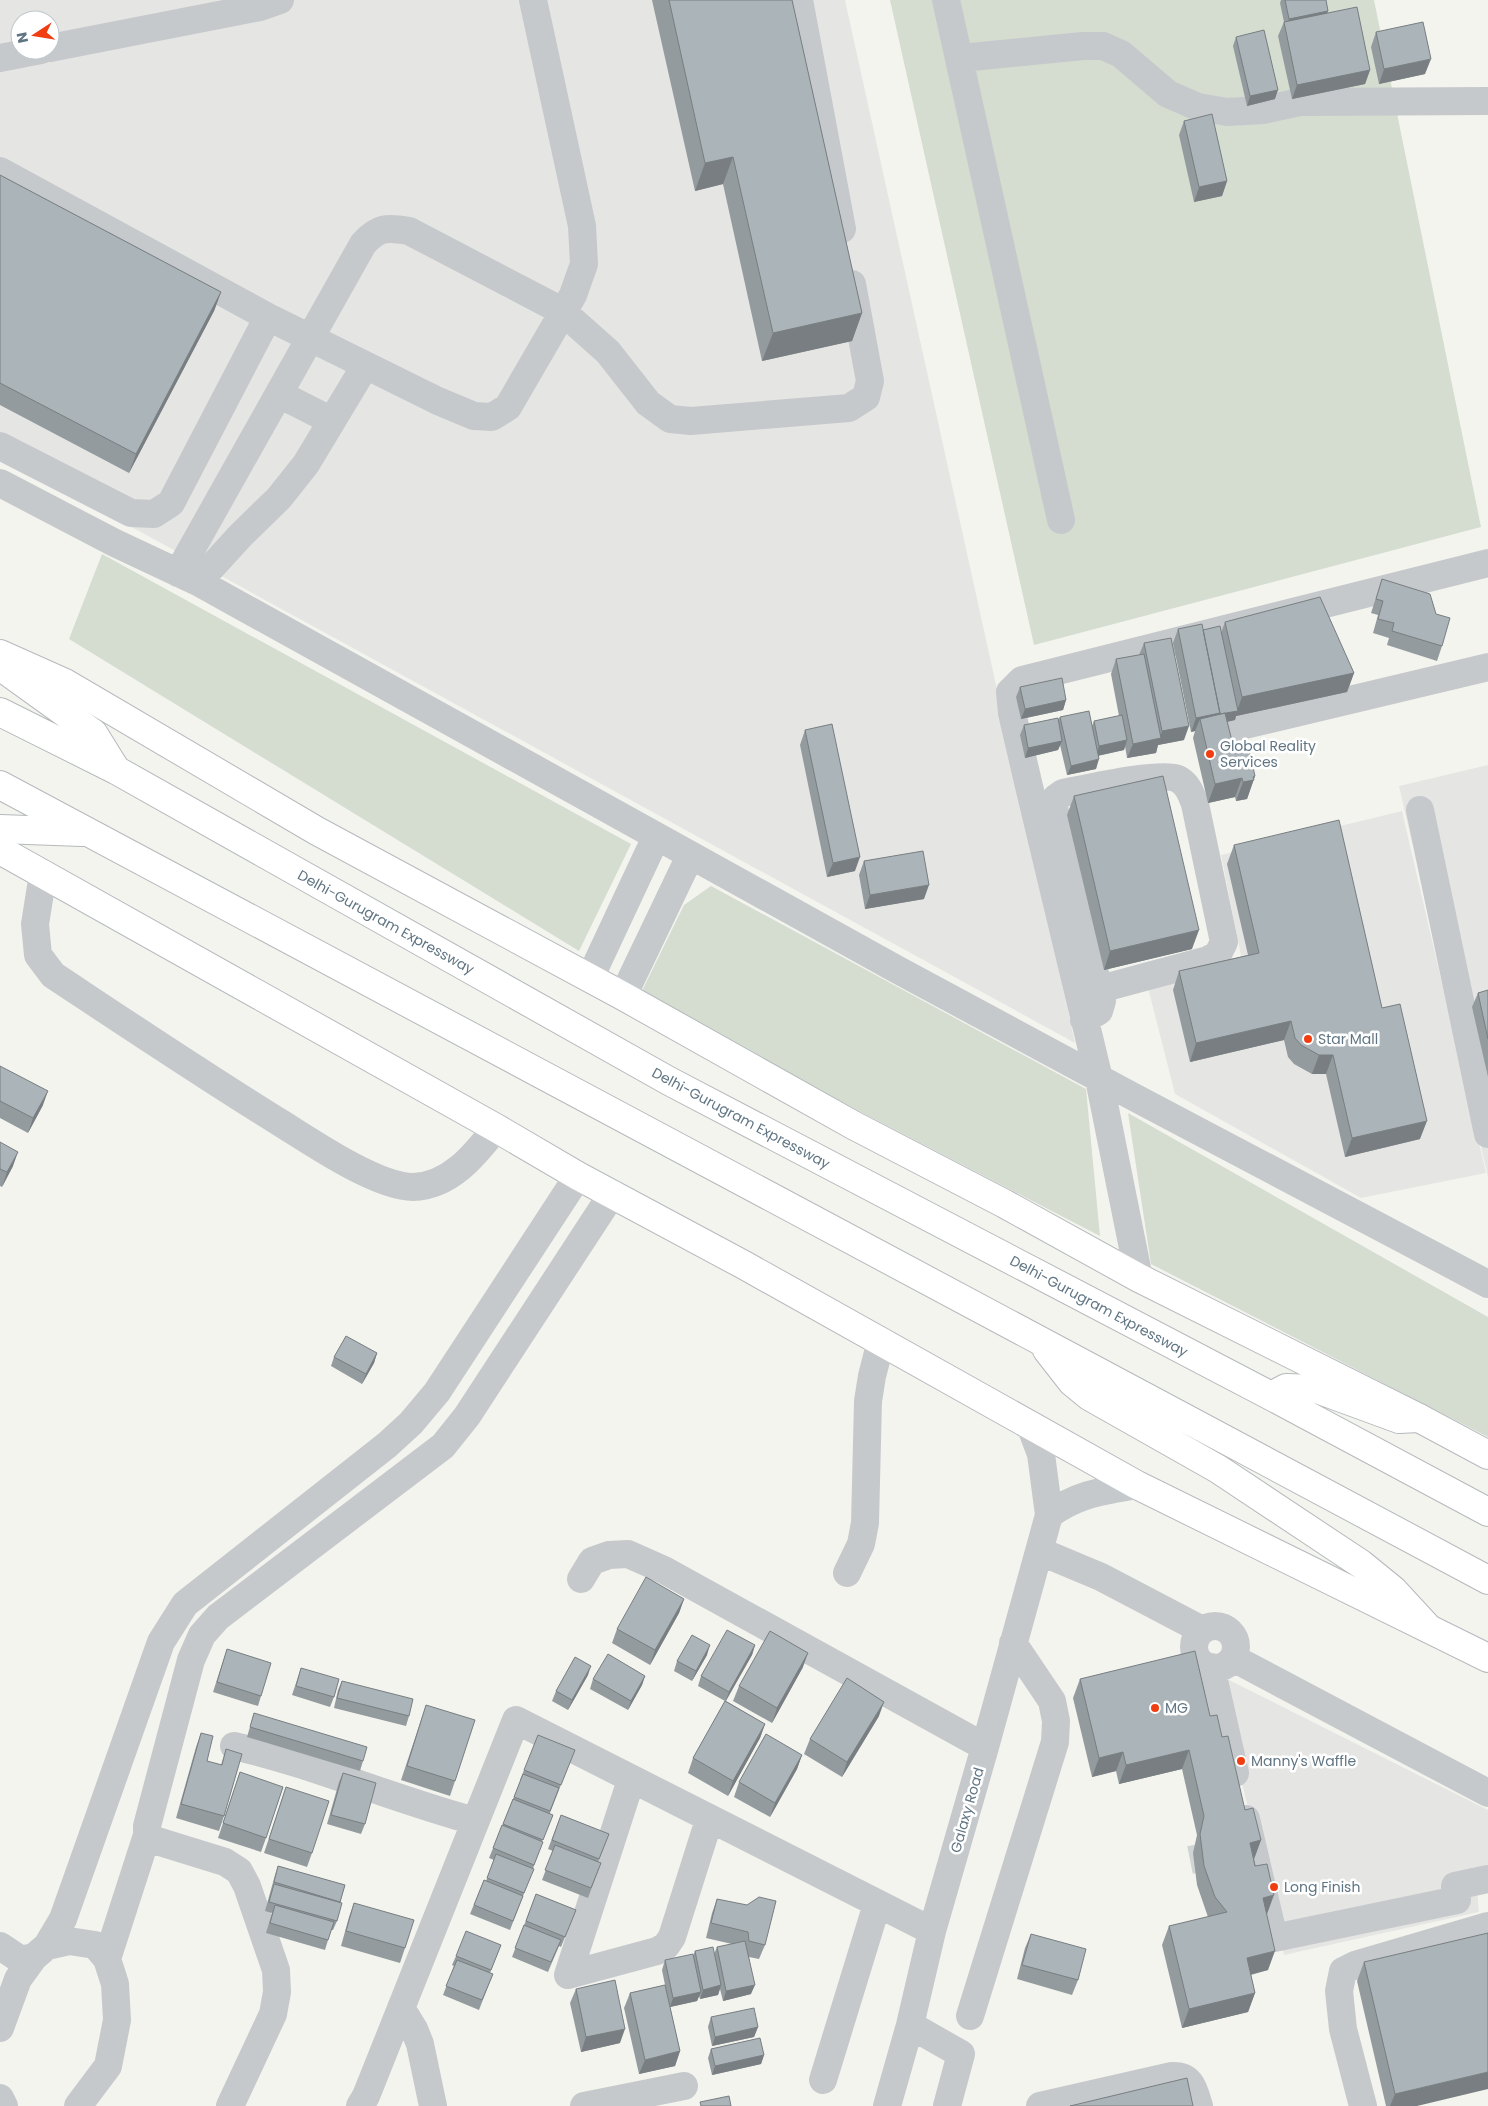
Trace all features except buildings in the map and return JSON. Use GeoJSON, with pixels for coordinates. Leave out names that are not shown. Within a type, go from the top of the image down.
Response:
{"type":"FeatureCollection","features":[{"type":"Feature","properties":{"kind":"main road"},"geometry":{"type":"LineString","coordinates":[[0,654],[65,683],[317,831],[623,996],[854,1125],[1005,1204],[1139,1278],[1420,1418],[1488,1455]]}},
{"type":"Feature","properties":{"kind":"main road"},"geometry":{"type":"LineString","coordinates":[[0,666],[93,733],[116,770]]}},
{"type":"Feature","properties":{"kind":"main road","name":"Delhi-Gurugram Expressway"},"geometry":{"type":"LineString","coordinates":[[0,712],[116,770],[669,1081],[1271,1396],[1488,1512]]}},
{"type":"Feature","properties":{"kind":"main road"},"geometry":{"type":"LineString","coordinates":[[0,785],[1488,1580]]}},
{"type":"Feature","properties":{"kind":"main road"},"geometry":{"type":"LineString","coordinates":[[0,829],[89,833]]}},
{"type":"Feature","properties":{"kind":"main road"},"geometry":{"type":"LineString","coordinates":[[0,850],[496,1128],[578,1176],[744,1265],[1137,1485],[1488,1658]]}},
{"type":"Feature","properties":{"kind":"main road"},"geometry":{"type":"LineString","coordinates":[[1040,1342],[1072,1382],[1089,1396],[1218,1469],[1360,1564],[1394,1590],[1428,1628]]}},
{"type":"Feature","properties":{"kind":"main road"},"geometry":{"type":"LineString","coordinates":[[1271,1396],[1286,1388],[1317,1389],[1399,1419],[1420,1418]]}},
{"type":"Feature","properties":{"kind":"street"},"geometry":{"type":"LineString","coordinates":[[60,46],[260,7],[280,0]]}},
{"type":"Feature","properties":{"kind":"street"},"geometry":{"type":"LineString","coordinates":[[0,171],[268,317],[365,366],[474,416],[492,417],[508,407],[573,295],[584,264],[582,226],[533,0]]}},
{"type":"Feature","properties":{"kind":"street"},"geometry":{"type":"LineString","coordinates":[[188,578],[278,394],[311,339],[363,244],[374,232],[392,228],[409,231],[562,311],[608,352],[648,404],[670,419],[691,421],[849,408],[866,397],[870,381],[799,0]]}},
{"type":"Feature","properties":{"kind":"street"},"geometry":{"type":"LineString","coordinates":[[946,0],[961,58],[1061,520]]}},
{"type":"Feature","properties":{"kind":"street"},"geometry":{"type":"LineString","coordinates":[[961,58],[1083,46],[1103,46],[1122,54],[1168,94],[1198,106],[1227,112],[1263,110],[1300,102],[1488,101]]}},
{"type":"Feature","properties":{"kind":"street"},"geometry":{"type":"LineString","coordinates":[[0,446],[130,513],[154,514],[171,503],[268,317]]}},
{"type":"Feature","properties":{"kind":"street"},"geometry":{"type":"LineString","coordinates":[[188,578],[241,535],[279,498],[306,464],[365,366]]}},
{"type":"Feature","properties":{"kind":"street"},"geometry":{"type":"LineString","coordinates":[[278,394],[332,421]]}},
{"type":"Feature","properties":{"kind":"street"},"geometry":{"type":"LineString","coordinates":[[0,483],[115,543],[188,578],[690,856],[1099,1079],[1488,1284]]}},
{"type":"Feature","properties":{"kind":"street"},"geometry":{"type":"LineString","coordinates":[[1139,1278],[1099,1079],[1012,714],[1010,692],[1022,680],[1488,563]]}},
{"type":"Feature","properties":{"kind":"street"},"geometry":{"type":"LineString","coordinates":[[1228,729],[1488,667]]}},
{"type":"Feature","properties":{"kind":"street"},"geometry":{"type":"LineString","coordinates":[[1084,1020],[1099,1011],[1102,1001],[1054,808],[1056,798],[1063,793],[1160,777],[1177,778],[1188,787],[1195,804],[1224,942],[1218,954],[1208,960],[1100,989]]}},
{"type":"Feature","properties":{"kind":"street"},"geometry":{"type":"LineString","coordinates":[[1420,810],[1488,1134]]}},
{"type":"Feature","properties":{"kind":"street"},"geometry":{"type":"LineString","coordinates":[[590,978],[656,837]]}},
{"type":"Feature","properties":{"kind":"street"},"geometry":{"type":"LineString","coordinates":[[623,996],[690,856]]}},
{"type":"Feature","properties":{"kind":"street"},"geometry":{"type":"LineString","coordinates":[[43,874],[35,924],[38,955],[53,975],[222,1087],[343,1161],[387,1181],[411,1187],[435,1184],[474,1156],[496,1128]]}},
{"type":"Feature","properties":{"kind":"street"},"geometry":{"type":"LineString","coordinates":[[0,2028],[18,1979],[63,1919],[161,1642],[185,1604],[411,1424],[446,1379],[578,1176]]}},
{"type":"Feature","properties":{"kind":"street"},"geometry":{"type":"LineString","coordinates":[[107,1959],[148,1835],[146,1826],[189,1670],[202,1635],[218,1617],[443,1446],[478,1398],[612,1194]]}},
{"type":"Feature","properties":{"kind":"street"},"geometry":{"type":"LineString","coordinates":[[847,1573],[861,1544],[865,1523],[868,1401],[881,1342]]}},
{"type":"Feature","properties":{"kind":"street"},"geometry":{"type":"LineString","coordinates":[[446,1379],[478,1398]]}},
{"type":"Feature","properties":{"kind":"street","name":"Galaxy Road"},"geometry":{"type":"LineString","coordinates":[[887,2106],[910,2025],[932,1931],[1049,1515],[1041,1454],[1030,1425]]}},
{"type":"Feature","properties":{"kind":"street"},"geometry":{"type":"LineString","coordinates":[[1049,1515],[1064,1503],[1085,1495],[1137,1485]]}},
{"type":"Feature","properties":{"kind":"street"},"geometry":{"type":"LineString","coordinates":[[580,1578],[592,1561],[609,1555],[628,1554],[664,1570],[985,1747]]}},
{"type":"Feature","properties":{"kind":"street"},"geometry":{"type":"LineString","coordinates":[[1038,1556],[1101,1577],[1208,1651],[1488,1792]]}},
{"type":"Feature","properties":{"kind":"street"},"geometry":{"type":"LineString","coordinates":[[238,1562],[258,1587]]}},
{"type":"Feature","properties":{"kind":"street"},"geometry":{"type":"LineString","coordinates":[[970,2016],[1055,1742],[1056,1722],[1052,1701],[1013,1643]]}},
{"type":"Feature","properties":{"kind":"street"},"geometry":{"type":"LineString","coordinates":[[1208,1651],[1225,1760]]}},
{"type":"Feature","properties":{"kind":"street"},"geometry":{"type":"LineString","coordinates":[[1208,1651],[1274,1938],[1456,1900],[1455,1886],[1488,1879]]}},
{"type":"Feature","properties":{"kind":"street"},"geometry":{"type":"LineString","coordinates":[[360,2106],[366,2096],[516,1720],[709,1820],[932,1931]]}},
{"type":"Feature","properties":{"kind":"street"},"geometry":{"type":"LineString","coordinates":[[234,1746],[302,1763],[356,1784],[475,1820]]}},
{"type":"Feature","properties":{"kind":"street"},"geometry":{"type":"LineString","coordinates":[[631,1780],[568,1975],[657,1952],[666,1946],[672,1937],[709,1820]]}},
{"type":"Feature","properties":{"kind":"street"},"geometry":{"type":"LineString","coordinates":[[148,1835],[156,1841],[225,1862],[239,1871],[247,1886],[276,1970],[278,1992],[273,2014],[230,2106]]}},
{"type":"Feature","properties":{"kind":"street"},"geometry":{"type":"LineString","coordinates":[[823,2080],[877,1904]]}},
{"type":"Feature","properties":{"kind":"street"},"geometry":{"type":"LineString","coordinates":[[1363,2106],[1343,2029],[1339,1991],[1343,1971],[1354,1965],[1488,1926]]}},
{"type":"Feature","properties":{"kind":"street"},"geometry":{"type":"LineString","coordinates":[[0,1946],[21,1960],[69,1940],[95,1945],[107,1959],[115,1984],[116,2020],[108,2066],[78,2106]]}},
{"type":"Feature","properties":{"kind":"street"},"geometry":{"type":"LineString","coordinates":[[400,2008],[414,2029],[420,2044],[433,2106]]}},
{"type":"Feature","properties":{"kind":"street"},"geometry":{"type":"LineString","coordinates":[[910,2025],[961,2054],[947,2106]]}},
{"type":"Feature","properties":{"kind":"street"},"geometry":{"type":"LineString","coordinates":[[1040,2106],[1172,2076],[1181,2076],[1188,2080],[1199,2106]]}},
{"type":"Feature","properties":{"kind":"street"},"geometry":{"type":"LineString","coordinates":[[584,2106],[684,2086]]}},
{"type":"Feature","properties":{"kind":"street"},"geometry":{"type":"LineString","coordinates":[[0,2098],[4,2106]]}},
{"type":"Feature","properties":{"kind":"shaded area"},"geometry":{"type":"Polygon","coordinates":[[[0,0],[845,0],[1075,1043],[0,455],[0,0]]]}},
{"type":"Feature","properties":{"kind":"shaded area"},"geometry":{"type":"Polygon","coordinates":[[[890,0],[1374,0],[1481,527],[1034,645],[890,0]]]}},
{"type":"Feature","properties":{"kind":"shaded area"},"geometry":{"type":"Polygon","coordinates":[[[102,554],[631,844],[579,951],[69,639],[102,554]]]}},
{"type":"Feature","properties":{"kind":"shaded area"},"geometry":{"type":"Polygon","coordinates":[[[1488,765],[1488,1177],[1399,786],[1488,765]]]}},
{"type":"Feature","properties":{"kind":"shaded area","name":"Star Mall"},"geometry":{"type":"Polygon","coordinates":[[[1402,811],[1486,1173],[1361,1198],[1175,1094],[1147,984],[1242,961],[1221,855],[1402,811]]]}},
{"type":"Feature","properties":{"kind":"shaded area"},"geometry":{"type":"Polygon","coordinates":[[[711,886],[1086,1089],[1100,1236],[639,997],[684,905],[711,886]]]}},
{"type":"Feature","properties":{"kind":"shaded area"},"geometry":{"type":"Polygon","coordinates":[[[1128,1113],[1488,1317],[1488,1437],[1151,1264],[1128,1113]]]}},
{"type":"Feature","properties":{"kind":"shaded area"},"geometry":{"type":"Polygon","coordinates":[[[1215,1673],[1488,1810],[1488,1886],[1477,1889],[1479,1912],[1284,1955],[1215,1673]]]}},
{"type":"Feature","properties":{"kind":"tunnel"},"geometry":{"type":"LineString","coordinates":[[1190,1860],[1230,1852]]}},
{"type":"Feature","properties":{"kind":"place","name":"Global Reality Services"},"geometry":{"type":"Point","coordinates":[1210,754]}},
{"type":"Feature","properties":{"kind":"place","name":"Star Mall"},"geometry":{"type":"Point","coordinates":[1308,1039]}},
{"type":"Feature","properties":{"kind":"place","name":"MG"},"geometry":{"type":"Point","coordinates":[1155,1708]}},
{"type":"Feature","properties":{"kind":"place","name":"Manny's Waffle"},"geometry":{"type":"Point","coordinates":[1241,1761]}},
{"type":"Feature","properties":{"kind":"place","name":"Long Finish"},"geometry":{"type":"Point","coordinates":[1274,1887]}}]}
